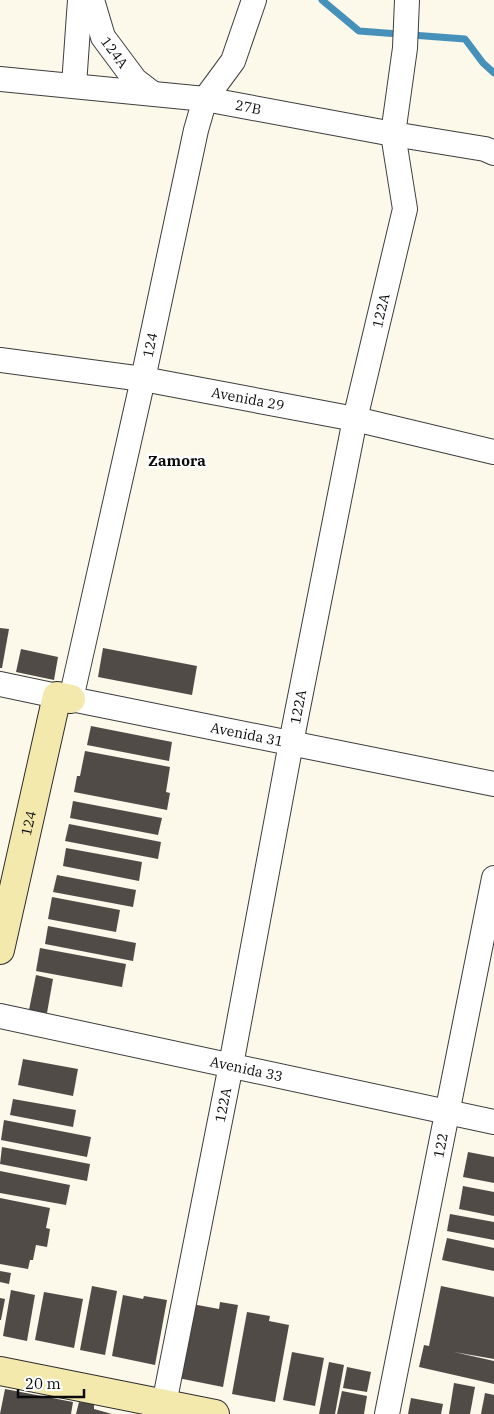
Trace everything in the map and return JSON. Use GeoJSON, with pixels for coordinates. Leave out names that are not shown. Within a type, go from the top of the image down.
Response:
{"type":"FeatureCollection","features":[{"type":"Feature","properties":{"kind":"street"},"geometry":{"type":"LineString","coordinates":[[74,85],[80,0]]}},
{"type":"Feature","properties":{"kind":"street","name":"124A"},"geometry":{"type":"LineString","coordinates":[[92,0],[103,37],[135,80],[152,93]]}},
{"type":"Feature","properties":{"kind":"street","name":"124"},"geometry":{"type":"LineString","coordinates":[[0,950],[143,379],[196,130],[205,99],[233,61],[254,0]]}},
{"type":"Feature","properties":{"kind":"street","name":"122A"},"geometry":{"type":"LineString","coordinates":[[163,1409],[355,420],[405,209],[393,134],[405,48],[406,8]]}},
{"type":"Feature","properties":{"kind":"street","name":"27B"},"geometry":{"type":"LineString","coordinates":[[0,79],[205,99],[485,149],[494,153]]}},
{"type":"Feature","properties":{"kind":"street","name":"Avenida 29"},"geometry":{"type":"LineString","coordinates":[[0,360],[143,379],[355,420],[494,452]]}},
{"type":"Feature","properties":{"kind":"street","name":"Avenida 31"},"geometry":{"type":"LineString","coordinates":[[0,684],[494,784]]}},
{"type":"Feature","properties":{"kind":"street","name":"122"},"geometry":{"type":"LineString","coordinates":[[386,1414],[494,878]]}},
{"type":"Feature","properties":{"kind":"street","name":"Avenida 33"},"geometry":{"type":"LineString","coordinates":[[0,1016],[494,1122]]}},
{"type":"Feature","properties":{"kind":"street"},"geometry":{"type":"LineString","coordinates":[[0,1371],[163,1409],[215,1414]]}},
{"type":"Feature","properties":{"kind":"building"},"geometry":{"type":"Polygon","coordinates":[[[0,628],[9,629],[2,668],[0,668],[0,628]]]}},
{"type":"Feature","properties":{"kind":"building"},"geometry":{"type":"Polygon","coordinates":[[[103,648],[197,666],[192,695],[98,677],[103,648]]]}},
{"type":"Feature","properties":{"kind":"building"},"geometry":{"type":"Polygon","coordinates":[[[21,649],[58,657],[54,680],[16,672],[21,649]]]}},
{"type":"Feature","properties":{"kind":"building"},"geometry":{"type":"Polygon","coordinates":[[[91,726],[172,742],[169,761],[87,745],[91,726]]]}},
{"type":"Feature","properties":{"kind":"building"},"geometry":{"type":"Polygon","coordinates":[[[85,751],[170,767],[166,792],[170,793],[167,810],[74,792],[77,776],[80,776],[85,751]]]}},
{"type":"Feature","properties":{"kind":"building"},"geometry":{"type":"Polygon","coordinates":[[[73,801],[162,818],[158,835],[70,818],[73,801]]]}},
{"type":"Feature","properties":{"kind":"building"},"geometry":{"type":"Polygon","coordinates":[[[69,824],[161,842],[158,859],[65,841],[69,824]]]}},
{"type":"Feature","properties":{"kind":"building"},"geometry":{"type":"Polygon","coordinates":[[[66,848],[142,862],[139,881],[63,866],[66,848]]]}},
{"type":"Feature","properties":{"kind":"building"},"geometry":{"type":"Polygon","coordinates":[[[57,875],[136,890],[133,907],[53,892],[57,875]]]}},
{"type":"Feature","properties":{"kind":"building"},"geometry":{"type":"Polygon","coordinates":[[[52,897],[120,910],[116,932],[48,919],[52,897]]]}},
{"type":"Feature","properties":{"kind":"building"},"geometry":{"type":"Polygon","coordinates":[[[48,926],[136,943],[133,961],[45,944],[48,926]]]}},
{"type":"Feature","properties":{"kind":"building"},"geometry":{"type":"Polygon","coordinates":[[[40,948],[126,964],[122,987],[36,971],[40,948]]]}},
{"type":"Feature","properties":{"kind":"building"},"geometry":{"type":"Polygon","coordinates":[[[36,975],[53,979],[47,1013],[29,1010],[36,975]]]}},
{"type":"Feature","properties":{"kind":"building"},"geometry":{"type":"Polygon","coordinates":[[[23,1059],[78,1069],[73,1096],[18,1085],[23,1059]]]}},
{"type":"Feature","properties":{"kind":"building"},"geometry":{"type":"Polygon","coordinates":[[[13,1099],[76,1110],[73,1127],[10,1115],[13,1099]]]}},
{"type":"Feature","properties":{"kind":"building"},"geometry":{"type":"Polygon","coordinates":[[[4,1120],[91,1137],[87,1157],[1,1140],[4,1120]]]}},
{"type":"Feature","properties":{"kind":"building"},"geometry":{"type":"Polygon","coordinates":[[[2,1147],[90,1164],[87,1181],[0,1164],[2,1147]]]}},
{"type":"Feature","properties":{"kind":"building"},"geometry":{"type":"Polygon","coordinates":[[[468,1152],[494,1157],[494,1183],[463,1177],[468,1152]]]}},
{"type":"Feature","properties":{"kind":"building"},"geometry":{"type":"Polygon","coordinates":[[[0,1171],[70,1185],[66,1205],[0,1193],[0,1171]]]}},
{"type":"Feature","properties":{"kind":"building"},"geometry":{"type":"Polygon","coordinates":[[[463,1186],[494,1192],[494,1216],[459,1209],[463,1186]]]}},
{"type":"Feature","properties":{"kind":"building"},"geometry":{"type":"Polygon","coordinates":[[[0,1198],[50,1208],[46,1228],[50,1229],[47,1247],[36,1245],[33,1260],[30,1260],[28,1269],[0,1264],[0,1198]]]}},
{"type":"Feature","properties":{"kind":"building"},"geometry":{"type":"Polygon","coordinates":[[[450,1214],[494,1222],[494,1240],[447,1231],[450,1214]]]}},
{"type":"Feature","properties":{"kind":"building"},"geometry":{"type":"Polygon","coordinates":[[[447,1238],[494,1248],[494,1271],[442,1260],[447,1238]]]}},
{"type":"Feature","properties":{"kind":"building"},"geometry":{"type":"Polygon","coordinates":[[[0,1271],[11,1273],[9,1284],[0,1282],[0,1271]]]}},
{"type":"Feature","properties":{"kind":"building"},"geometry":{"type":"Polygon","coordinates":[[[92,1286],[117,1291],[105,1355],[80,1350],[92,1286]]]}},
{"type":"Feature","properties":{"kind":"building"},"geometry":{"type":"Polygon","coordinates":[[[441,1286],[494,1297],[494,1359],[454,1352],[494,1361],[494,1384],[419,1367],[424,1345],[429,1346],[441,1286]]]}},
{"type":"Feature","properties":{"kind":"building"},"geometry":{"type":"Polygon","coordinates":[[[11,1290],[35,1295],[27,1341],[3,1336],[11,1290]]]}},
{"type":"Feature","properties":{"kind":"building"},"geometry":{"type":"Polygon","coordinates":[[[44,1292],[83,1299],[74,1348],[35,1340],[44,1292]]]}},
{"type":"Feature","properties":{"kind":"building"},"geometry":{"type":"Polygon","coordinates":[[[123,1295],[143,1299],[144,1296],[167,1300],[155,1365],[112,1356],[123,1295]]]}},
{"type":"Feature","properties":{"kind":"building"},"geometry":{"type":"Polygon","coordinates":[[[0,1298],[5,1299],[1,1320],[0,1320],[0,1298]]]}},
{"type":"Feature","properties":{"kind":"building"},"geometry":{"type":"Polygon","coordinates":[[[220,1302],[238,1305],[223,1387],[178,1378],[192,1304],[219,1309],[220,1302]]]}},
{"type":"Feature","properties":{"kind":"building"},"geometry":{"type":"Polygon","coordinates":[[[247,1312],[270,1316],[269,1321],[289,1325],[275,1402],[232,1394],[247,1312]]]}},
{"type":"Feature","properties":{"kind":"building"},"geometry":{"type":"Polygon","coordinates":[[[292,1352],[324,1358],[315,1406],[283,1400],[292,1352]]]}},
{"type":"Feature","properties":{"kind":"building"},"geometry":{"type":"Polygon","coordinates":[[[329,1362],[344,1365],[335,1414],[319,1414],[329,1362]]]}},
{"type":"Feature","properties":{"kind":"building"},"geometry":{"type":"Polygon","coordinates":[[[347,1367],[371,1372],[367,1392],[343,1388],[347,1367]]]}},
{"type":"Feature","properties":{"kind":"building"},"geometry":{"type":"Polygon","coordinates":[[[454,1383],[475,1387],[470,1414],[449,1414],[454,1383]]]}},
{"type":"Feature","properties":{"kind":"building"},"geometry":{"type":"Polygon","coordinates":[[[5,1389],[73,1402],[71,1414],[0,1414],[5,1389]]]}},
{"type":"Feature","properties":{"kind":"building"},"geometry":{"type":"Polygon","coordinates":[[[342,1391],[367,1396],[364,1414],[337,1414],[342,1391]]]}},
{"type":"Feature","properties":{"kind":"building"},"geometry":{"type":"Polygon","coordinates":[[[485,1393],[494,1395],[494,1414],[481,1414],[485,1393]]]}},
{"type":"Feature","properties":{"kind":"building"},"geometry":{"type":"Polygon","coordinates":[[[411,1398],[443,1404],[441,1414],[408,1414],[411,1398]]]}},
{"type":"Feature","properties":{"kind":"building"},"geometry":{"type":"Polygon","coordinates":[[[79,1402],[94,1404],[94,1409],[112,1414],[76,1414],[79,1402]]]}},
{"type":"Feature","properties":{"kind":"waterway"},"geometry":{"type":"LineString","coordinates":[[322,0],[359,31],[465,39],[483,63],[494,73]]}},
{"type":"Feature","properties":{"kind":"district","name":"Zamora"},"geometry":{"type":"Point","coordinates":[177,461]}}]}
